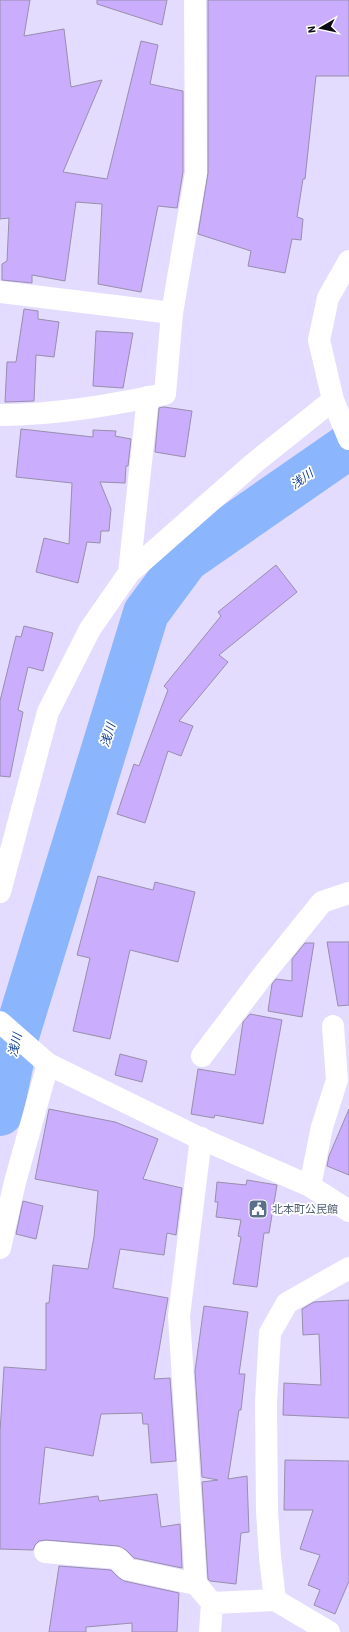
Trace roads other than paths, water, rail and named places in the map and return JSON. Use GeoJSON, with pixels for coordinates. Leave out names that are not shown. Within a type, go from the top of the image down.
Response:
{"type":"FeatureCollection","features":[{"type":"Feature","properties":{"kind":"street"},"geometry":{"type":"LineString","coordinates":[[0,415],[47,412],[148,398],[165,394],[172,313],[196,173],[195,0]]}},
{"type":"Feature","properties":{"kind":"street"},"geometry":{"type":"LineString","coordinates":[[349,261],[328,298],[319,340],[336,407],[349,439]]}},
{"type":"Feature","properties":{"kind":"street"},"geometry":{"type":"LineString","coordinates":[[0,292],[172,313]]}},
{"type":"Feature","properties":{"kind":"street"},"geometry":{"type":"LineString","coordinates":[[129,573],[148,398]]}},
{"type":"Feature","properties":{"kind":"street"},"geometry":{"type":"LineString","coordinates":[[0,892],[48,712],[90,629],[129,573],[253,464],[336,407]]}},
{"type":"Feature","properties":{"kind":"street"},"geometry":{"type":"LineString","coordinates":[[202,1056],[264,974],[322,902],[349,893]]}},
{"type":"Feature","properties":{"kind":"street"},"geometry":{"type":"LineString","coordinates":[[0,1022],[43,1060],[201,1138],[310,1186],[349,1211]]}},
{"type":"Feature","properties":{"kind":"street"},"geometry":{"type":"LineString","coordinates":[[310,1186],[322,1127],[337,1080],[333,1026]]}},
{"type":"Feature","properties":{"kind":"street"},"geometry":{"type":"LineString","coordinates":[[0,1248],[43,1060]]}},
{"type":"Feature","properties":{"kind":"street"},"geometry":{"type":"LineString","coordinates":[[201,1138],[179,1316],[196,1584],[212,1603],[210,1632]]}},
{"type":"Feature","properties":{"kind":"street"},"geometry":{"type":"LineString","coordinates":[[275,1600],[267,1511],[266,1402],[270,1333],[287,1303],[349,1268]]}},
{"type":"Feature","properties":{"kind":"street"},"geometry":{"type":"LineString","coordinates":[[45,1552],[117,1558],[127,1569],[196,1584]]}},
{"type":"Feature","properties":{"kind":"street"},"geometry":{"type":"LineString","coordinates":[[212,1603],[275,1600],[329,1632]]}},
{"type":"Feature","properties":{"kind":"waterway","name":"浅川"},"geometry":{"type":"LineString","coordinates":[[0,1113],[17,1033],[146,613],[186,559],[349,446]]}},
{"type":"Feature","properties":{"kind":"place","name":"北本町公民館"},"geometry":{"type":"Point","coordinates":[258,1209]}}]}
